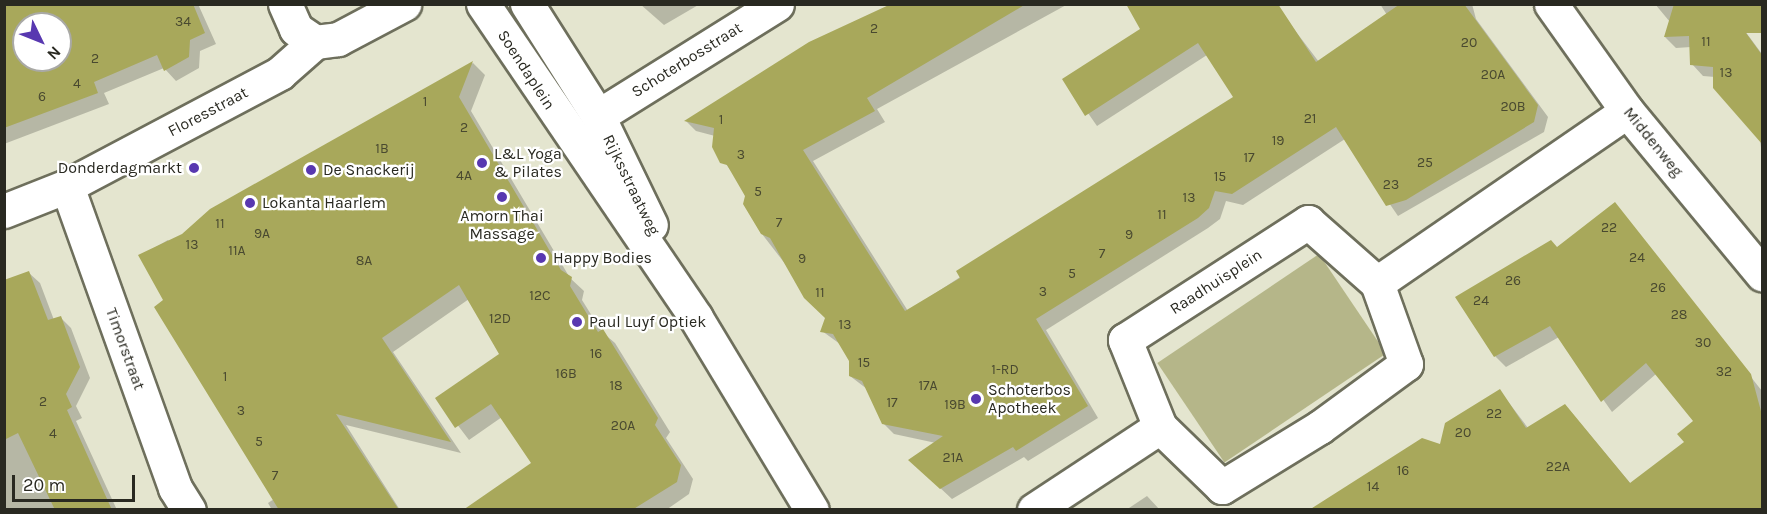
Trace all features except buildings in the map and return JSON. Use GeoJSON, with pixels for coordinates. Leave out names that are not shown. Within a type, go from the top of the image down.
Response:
{"type":"FeatureCollection","features":[{"type":"Feature","properties":{"kind":"street"},"geometry":{"type":"LineString","coordinates":[[285,4],[296,29],[315,42]]}},
{"type":"Feature","properties":{"kind":"street","name":"Floresstraat"},"geometry":{"type":"LineString","coordinates":[[4,211],[67,186],[280,73],[315,42],[338,39],[404,4]]}},
{"type":"Feature","properties":{"kind":"street","name":"Soendaplein"},"geometry":{"type":"LineString","coordinates":[[483,4],[568,136]]}},
{"type":"Feature","properties":{"kind":"street"},"geometry":{"type":"LineString","coordinates":[[527,4],[598,116]]}},
{"type":"Feature","properties":{"kind":"street","name":"Schoterbosstraat"},"geometry":{"type":"LineString","coordinates":[[598,116],[777,4]]}},
{"type":"Feature","properties":{"kind":"street","name":"Middenweg"},"geometry":{"type":"LineString","coordinates":[[1551,4],[1627,111],[1762,274]]}},
{"type":"Feature","properties":{"kind":"street"},"geometry":{"type":"LineString","coordinates":[[1377,283],[1627,111]]}},
{"type":"Feature","properties":{"kind":"street","name":"Rijksstraatweg"},"geometry":{"type":"LineString","coordinates":[[598,116],[696,318]]}},
{"type":"Feature","properties":{"kind":"street","name":"Rijksstraatweg"},"geometry":{"type":"LineString","coordinates":[[568,136],[696,318],[812,510]]}},
{"type":"Feature","properties":{"kind":"street","name":"Timorstraat"},"geometry":{"type":"LineString","coordinates":[[67,186],[176,488],[189,510]]}},
{"type":"Feature","properties":{"kind":"street","name":"Raadhuisplein"},"geometry":{"type":"LineString","coordinates":[[1308,222],[1377,283],[1406,364],[1320,427],[1222,487],[1160,427],[1125,340],[1308,222]]}},
{"type":"Feature","properties":{"kind":"street"},"geometry":{"type":"LineString","coordinates":[[1034,510],[1160,427]]}},
{"type":"Feature","properties":{"kind":"green space"},"geometry":{"type":"Polygon","coordinates":[[[1319,254],[1386,353],[1224,463],[1157,363],[1319,254]]]}},
{"type":"Feature","properties":{"kind":"place","name":"L&L Yoga & Pilates"},"geometry":{"type":"Point","coordinates":[482,163]}},
{"type":"Feature","properties":{"kind":"place","name":"Donderdagmarkt"},"geometry":{"type":"Point","coordinates":[194,168]}},
{"type":"Feature","properties":{"kind":"place","name":"De Snackerij"},"geometry":{"type":"Point","coordinates":[311,170]}},
{"type":"Feature","properties":{"kind":"place","name":"Amorn Thai Massage"},"geometry":{"type":"Point","coordinates":[502,197]}},
{"type":"Feature","properties":{"kind":"place","name":"Lokanta Haarlem"},"geometry":{"type":"Point","coordinates":[250,203]}},
{"type":"Feature","properties":{"kind":"place","name":"Happy Bodies"},"geometry":{"type":"Point","coordinates":[541,258]}},
{"type":"Feature","properties":{"kind":"place","name":"Paul Luyf Optiek"},"geometry":{"type":"Point","coordinates":[577,322]}},
{"type":"Feature","properties":{"kind":"place","name":"Schoterbos Apotheek"},"geometry":{"type":"Point","coordinates":[976,399]}}]}
